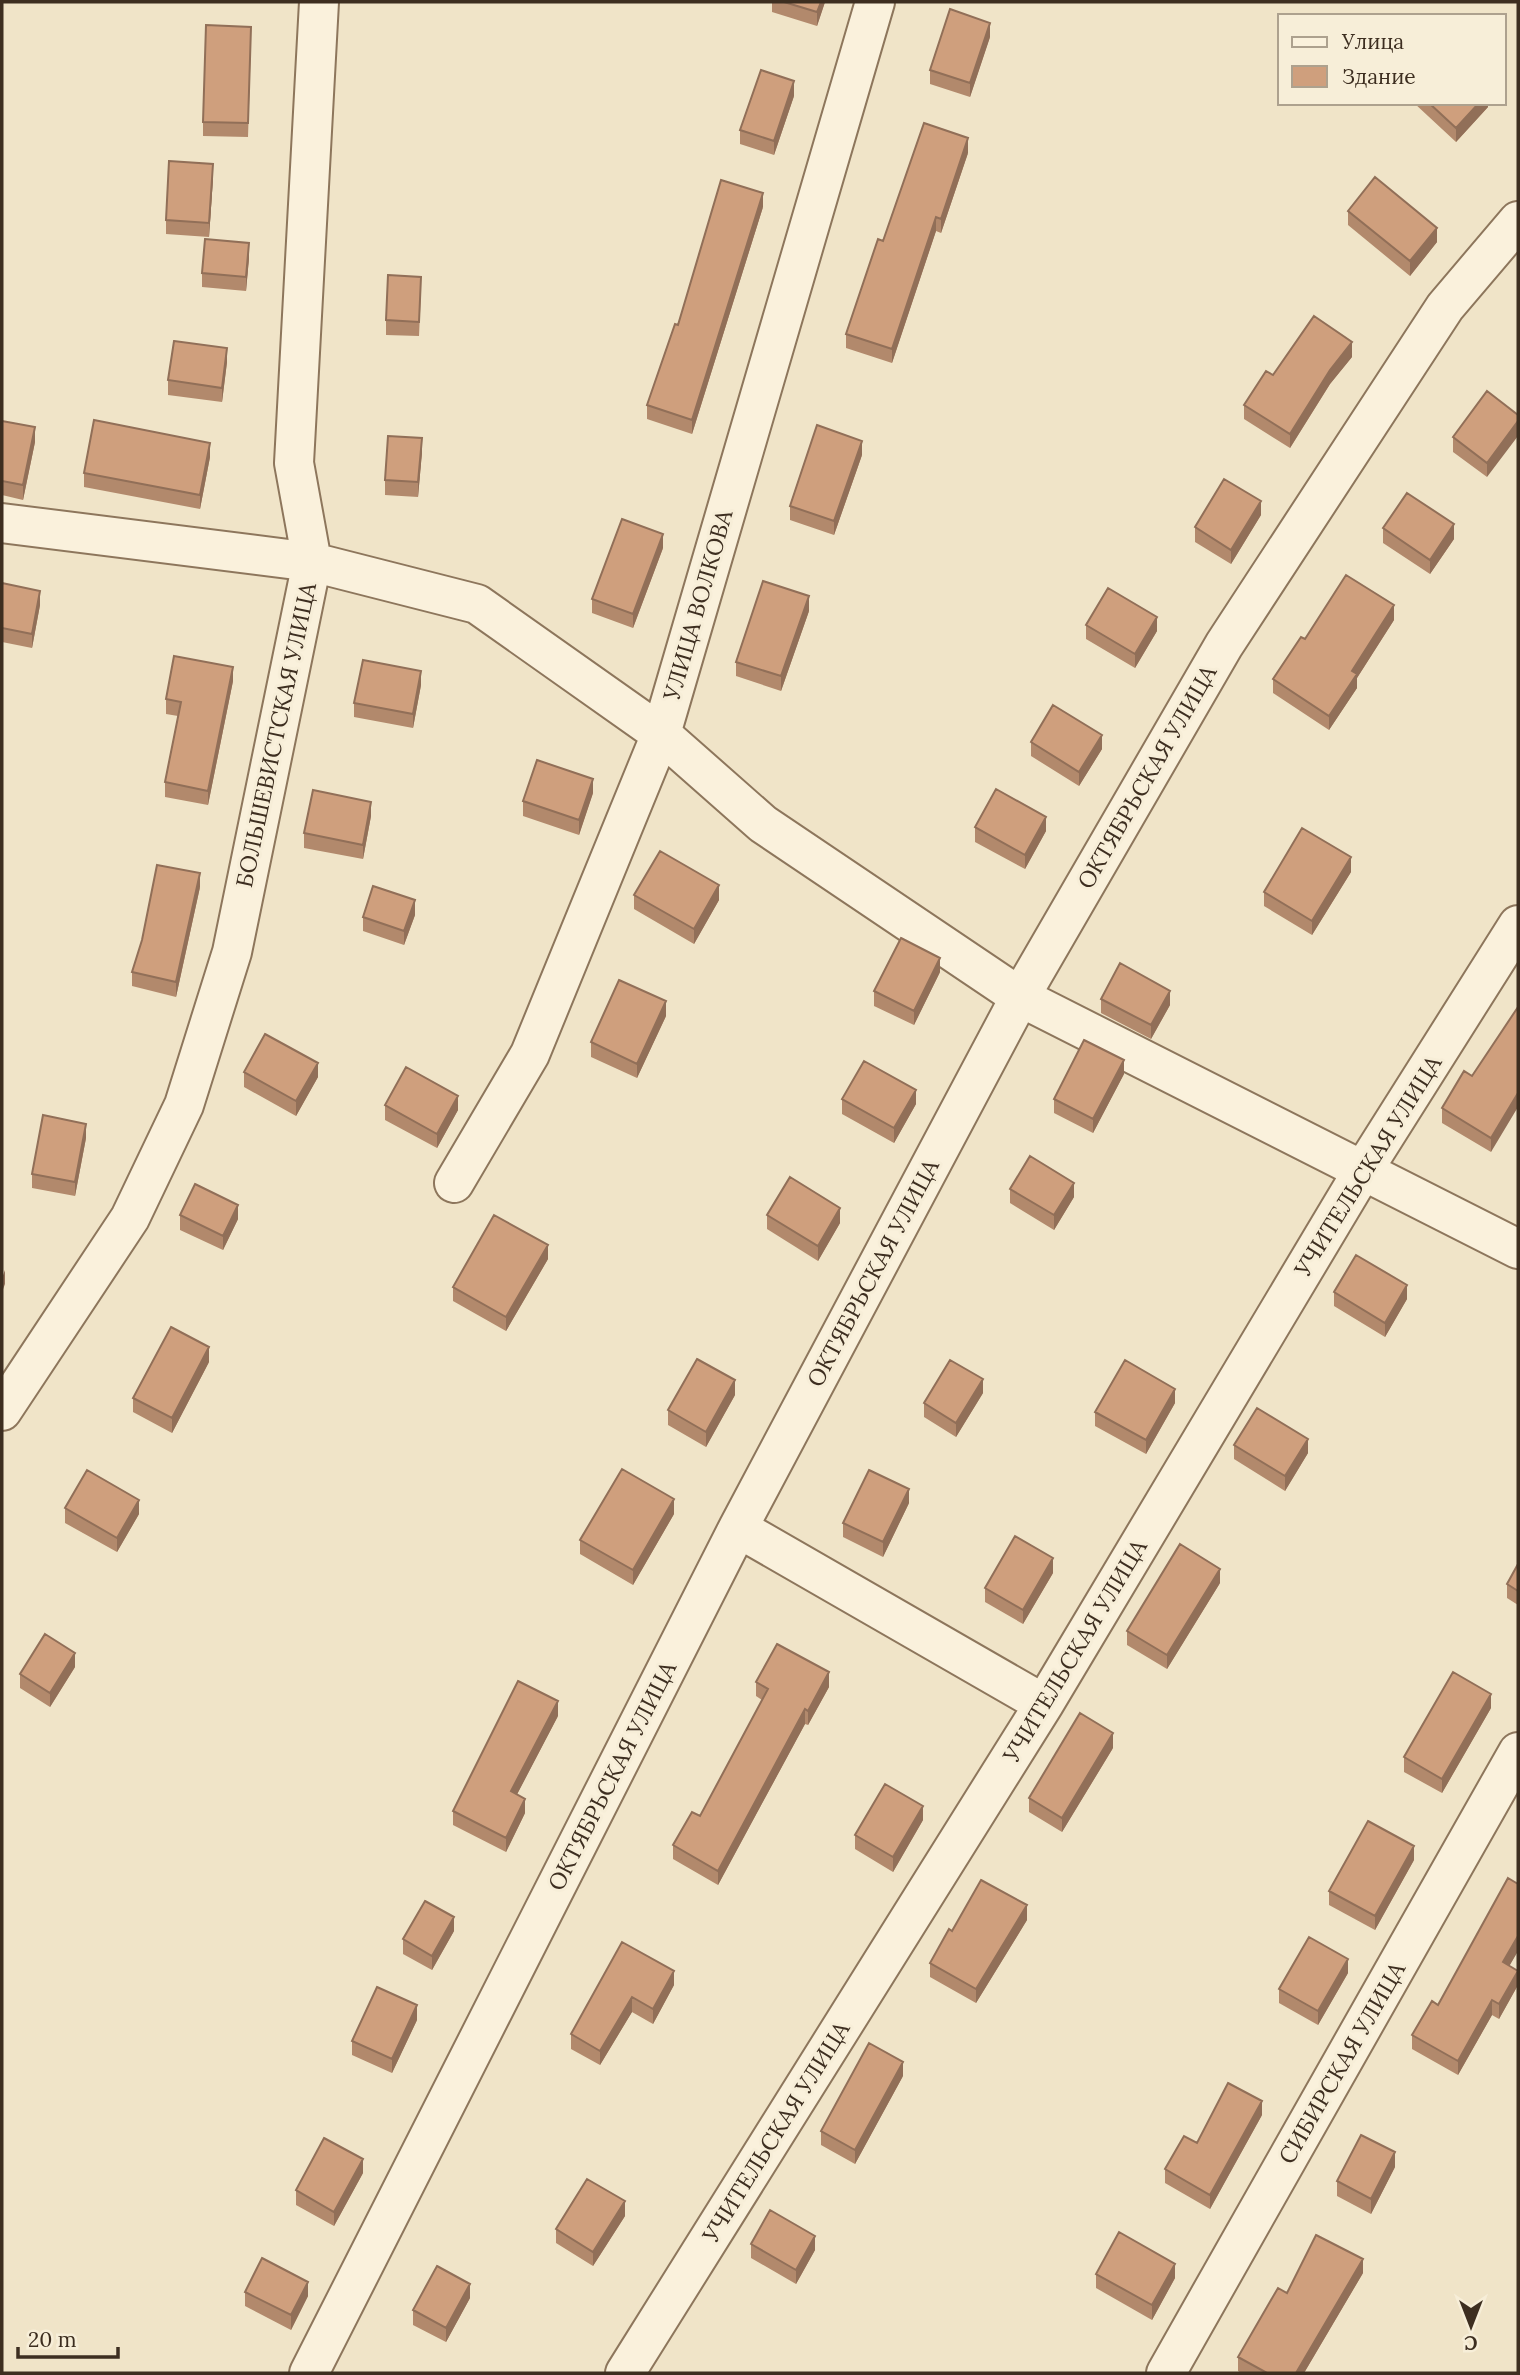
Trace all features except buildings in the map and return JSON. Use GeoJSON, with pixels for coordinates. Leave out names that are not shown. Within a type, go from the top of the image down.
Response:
{"type":"FeatureCollection","features":[{"type":"Feature","properties":{"kind":"street","name":"БОЛЬШЕВИСТСКАЯ УЛИЦА"},"geometry":{"type":"LineString","coordinates":[[2,1411],[130,1218],[184,1105],[232,952],[312,562],[294,463],[319,2]]}},
{"type":"Feature","properties":{"kind":"street","name":"УЛИЦА ВОЛКОВА"},"geometry":{"type":"LineString","coordinates":[[454,1183],[530,1054],[661,734],[875,2]]}},
{"type":"Feature","properties":{"kind":"street","name":"ОКТЯБРЬСКАЯ УЛИЦА"},"geometry":{"type":"LineString","coordinates":[[309,2373],[738,1528],[1020,997],[1223,645],[1446,307],[1518,221]]}},
{"type":"Feature","properties":{"kind":"street"},"geometry":{"type":"LineString","coordinates":[[2,523],[312,562],[477,604],[661,734],[763,824],[1020,997],[1518,1249]]}},
{"type":"Feature","properties":{"kind":"street","name":"УЧИТЕЛЬСКАЯ УЛИЦА"},"geometry":{"type":"LineString","coordinates":[[625,2373],[1044,1704],[1362,1172],[1518,925]]}},
{"type":"Feature","properties":{"kind":"street"},"geometry":{"type":"LineString","coordinates":[[738,1528],[1044,1704]]}},
{"type":"Feature","properties":{"kind":"street","name":"СИБИРСКАЯ УЛИЦА"},"geometry":{"type":"LineString","coordinates":[[1166,2373],[1518,1752]]}}]}
